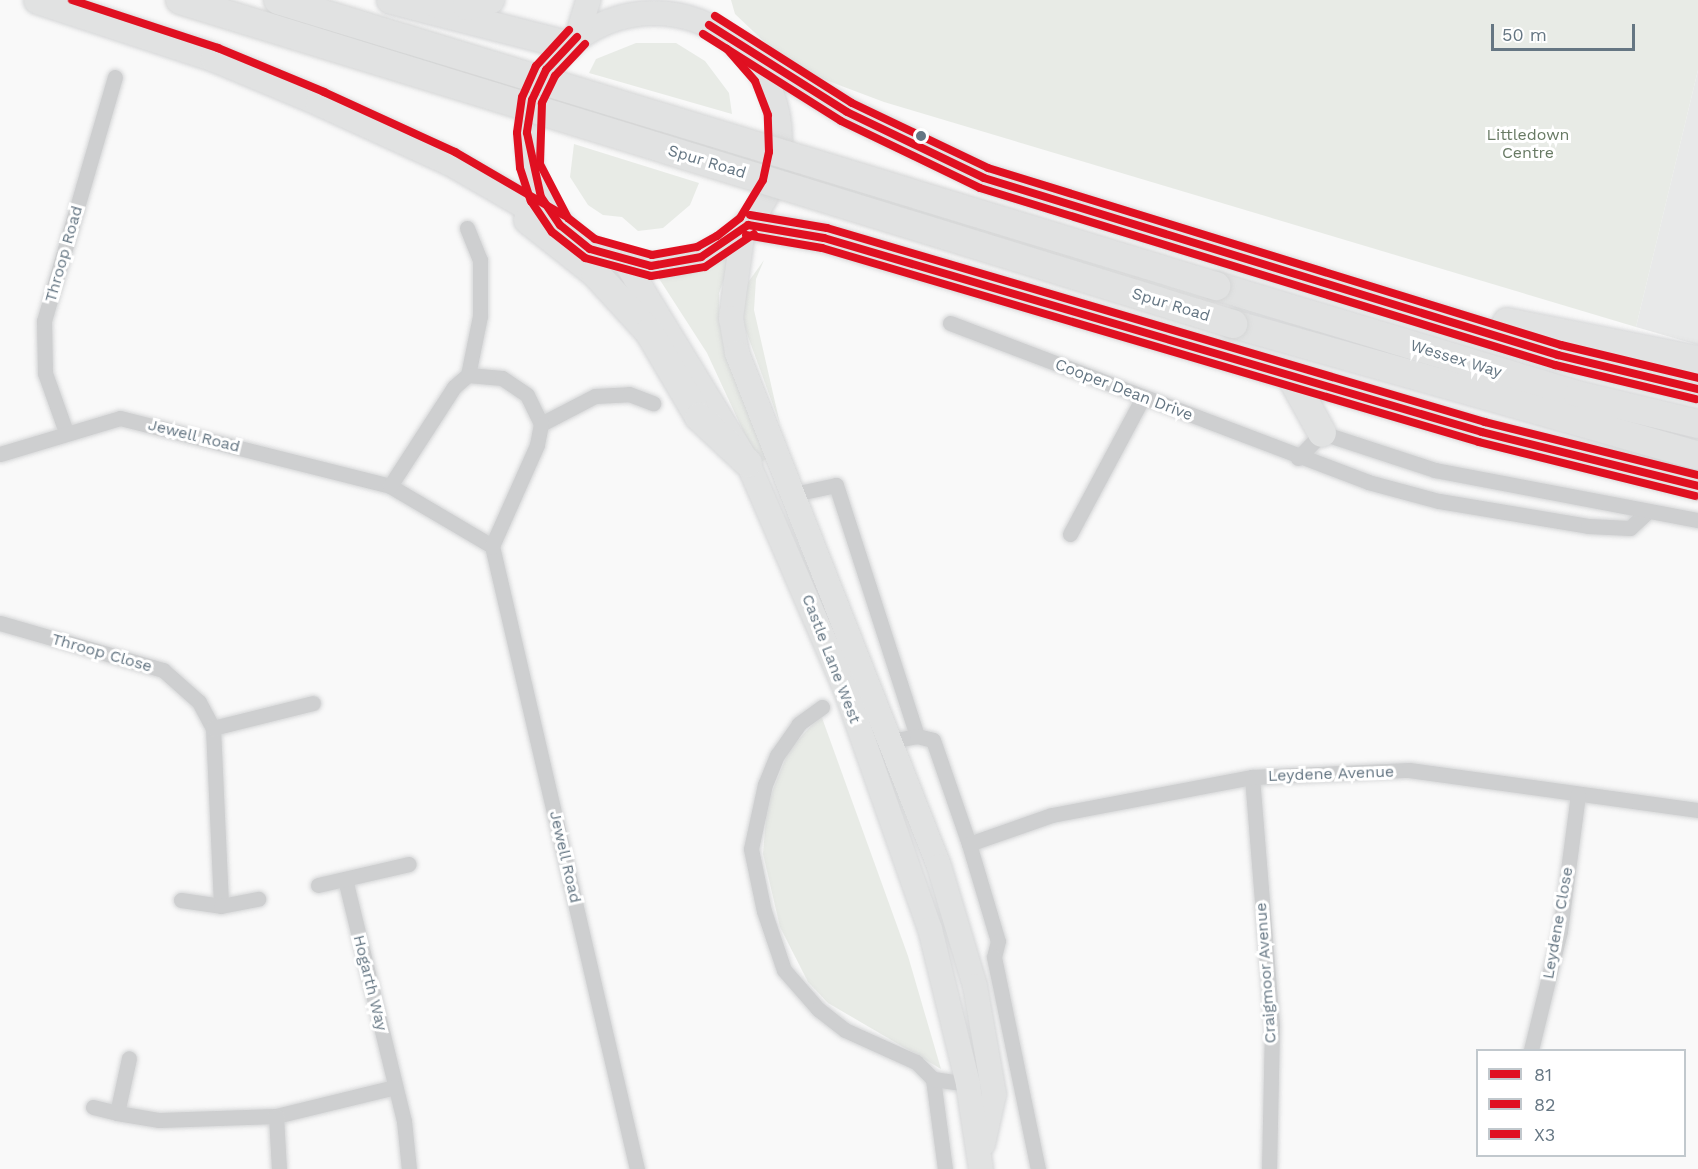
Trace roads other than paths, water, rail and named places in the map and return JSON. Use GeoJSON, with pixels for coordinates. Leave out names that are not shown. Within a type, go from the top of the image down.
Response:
{"type":"FeatureCollection","features":[{"type":"Feature","properties":{"kind":"highway"},"geometry":{"type":"LineString","coordinates":[[38,0],[215,58],[468,172],[560,225]]}},
{"type":"Feature","properties":{"kind":"highway","name":"Spur Road"},"geometry":{"type":"LineString","coordinates":[[180,0],[1233,324]]}},
{"type":"Feature","properties":{"kind":"highway","name":"Spur Road"},"geometry":{"type":"LineString","coordinates":[[278,0],[1216,286]]}},
{"type":"Feature","properties":{"kind":"highway"},"geometry":{"type":"LineString","coordinates":[[392,0],[467,6],[490,0]]}},
{"type":"Feature","properties":{"kind":"highway"},"geometry":{"type":"LineString","coordinates":[[392,0],[572,41]]}},
{"type":"Feature","properties":{"kind":"highway"},"geometry":{"type":"LineString","coordinates":[[739,45],[847,112],[984,178],[1558,355],[1698,388]]}},
{"type":"Feature","properties":{"kind":"highway"},"geometry":{"type":"LineString","coordinates":[[468,172],[595,273],[649,332],[699,417],[748,463]]}},
{"type":"Feature","properties":{"kind":"highway"},"geometry":{"type":"LineString","coordinates":[[745,227],[824,238],[1505,439],[1698,486]]}},
{"type":"Feature","properties":{"kind":"highway"},"geometry":{"type":"LineString","coordinates":[[1231,255],[1386,296],[1698,360]]}},
{"type":"Feature","properties":{"kind":"highway","name":"Wessex Way"},"geometry":{"type":"LineString","coordinates":[[1216,286],[1578,395],[1698,424]]}},
{"type":"Feature","properties":{"kind":"highway","name":"Wessex Way"},"geometry":{"type":"LineString","coordinates":[[1233,324],[1698,456]]}},
{"type":"Feature","properties":{"kind":"highway"},"geometry":{"type":"LineString","coordinates":[[1290,375],[1322,433]]}},
{"type":"Feature","properties":{"kind":"main road"},"geometry":{"type":"LineString","coordinates":[[572,41],[588,0]]}},
{"type":"Feature","properties":{"kind":"main road"},"geometry":{"type":"LineString","coordinates":[[698,0],[709,25]]}},
{"type":"Feature","properties":{"kind":"main road"},"geometry":{"type":"LineString","coordinates":[[641,12],[676,14],[709,25],[739,45],[764,76],[778,113],[780,153],[773,184],[745,227],[701,257],[660,265],[626,263],[590,249],[560,225],[541,198],[530,166],[527,133],[532,100],[546,70],[572,41],[608,20],[641,12]]}},
{"type":"Feature","properties":{"kind":"main road","name":"Castle Lane West"},"geometry":{"type":"LineString","coordinates":[[745,227],[730,318],[735,342],[891,741],[970,966],[994,1094],[981,1162]]}},
{"type":"Feature","properties":{"kind":"main road","name":"Castle Lane West"},"geometry":{"type":"LineString","coordinates":[[626,263],[748,463],[845,688],[930,929],[968,1084],[981,1162]]}},
{"type":"Feature","properties":{"kind":"main road"},"geometry":{"type":"LineString","coordinates":[[891,741],[884,758],[929,883],[930,929]]}},
{"type":"Feature","properties":{"kind":"street","name":"Throop Road"},"geometry":{"type":"LineString","coordinates":[[66,432],[45,373],[44,321],[115,77]]}},
{"type":"Feature","properties":{"kind":"street"},"geometry":{"type":"LineString","coordinates":[[390,486],[448,396],[468,375],[480,316],[480,260],[467,228]]}},
{"type":"Feature","properties":{"kind":"street","name":"Cooper Dean Drive"},"geometry":{"type":"LineString","coordinates":[[950,323],[1298,458],[1368,482],[1516,516],[1630,528],[1646,513]]}},
{"type":"Feature","properties":{"kind":"street"},"geometry":{"type":"LineString","coordinates":[[468,375],[502,378],[527,395],[541,424]]}},
{"type":"Feature","properties":{"kind":"street"},"geometry":{"type":"LineString","coordinates":[[492,546],[541,424],[595,396],[629,394],[653,403]]}},
{"type":"Feature","properties":{"kind":"street"},"geometry":{"type":"LineString","coordinates":[[1070,534],[1143,397]]}},
{"type":"Feature","properties":{"kind":"street","name":"Jewell Road"},"geometry":{"type":"LineString","coordinates":[[0,454],[66,432],[120,418],[390,486],[492,546],[638,1169]]}},
{"type":"Feature","properties":{"kind":"street"},"geometry":{"type":"LineString","coordinates":[[1298,458],[1322,433],[1435,470],[1646,513],[1698,520]]}},
{"type":"Feature","properties":{"kind":"street"},"geometry":{"type":"LineString","coordinates":[[794,494],[836,485],[917,736]]}},
{"type":"Feature","properties":{"kind":"street","name":"Throop Close"},"geometry":{"type":"LineString","coordinates":[[0,623],[163,670],[199,702],[213,728],[221,906]]}},
{"type":"Feature","properties":{"kind":"street"},"geometry":{"type":"LineString","coordinates":[[213,728],[313,704]]}},
{"type":"Feature","properties":{"kind":"street"},"geometry":{"type":"LineString","coordinates":[[822,707],[799,724],[777,755],[765,784],[751,849],[764,911],[784,970],[818,1009],[845,1030],[916,1062],[933,1079],[968,1084]]}},
{"type":"Feature","properties":{"kind":"street"},"geometry":{"type":"LineString","coordinates":[[891,741],[917,736],[933,740],[969,844],[998,941],[994,957],[1038,1169]]}},
{"type":"Feature","properties":{"kind":"street","name":"Leydene Avenue"},"geometry":{"type":"LineString","coordinates":[[969,844],[1052,815],[1252,777],[1409,770],[1698,810]]}},
{"type":"Feature","properties":{"kind":"street","name":"Craigmoor Avenue"},"geometry":{"type":"LineString","coordinates":[[1252,777],[1272,1027],[1269,1169]]}},
{"type":"Feature","properties":{"kind":"street","name":"Leydene Close"},"geometry":{"type":"LineString","coordinates":[[1531,1049],[1560,931],[1578,794]]}},
{"type":"Feature","properties":{"kind":"street"},"geometry":{"type":"LineString","coordinates":[[318,885],[409,864]]}},
{"type":"Feature","properties":{"kind":"street","name":"Hogarth Way"},"geometry":{"type":"LineString","coordinates":[[345,879],[395,1087],[409,1169]]}},
{"type":"Feature","properties":{"kind":"street"},"geometry":{"type":"LineString","coordinates":[[181,900],[221,906],[258,899]]}},
{"type":"Feature","properties":{"kind":"street"},"geometry":{"type":"LineString","coordinates":[[970,966],[994,957]]}},
{"type":"Feature","properties":{"kind":"street"},"geometry":{"type":"LineString","coordinates":[[117,1113],[129,1058]]}},
{"type":"Feature","properties":{"kind":"street"},"geometry":{"type":"LineString","coordinates":[[933,1079],[945,1169]]}},
{"type":"Feature","properties":{"kind":"street"},"geometry":{"type":"LineString","coordinates":[[93,1107],[159,1120],[276,1116],[395,1087]]}},
{"type":"Feature","properties":{"kind":"street"},"geometry":{"type":"LineString","coordinates":[[276,1116],[279,1169]]}},
{"type":"Feature","properties":{"kind":"park label","name":"Littledown Centre"},"geometry":{"type":"Point","coordinates":[1528,144]}}]}
